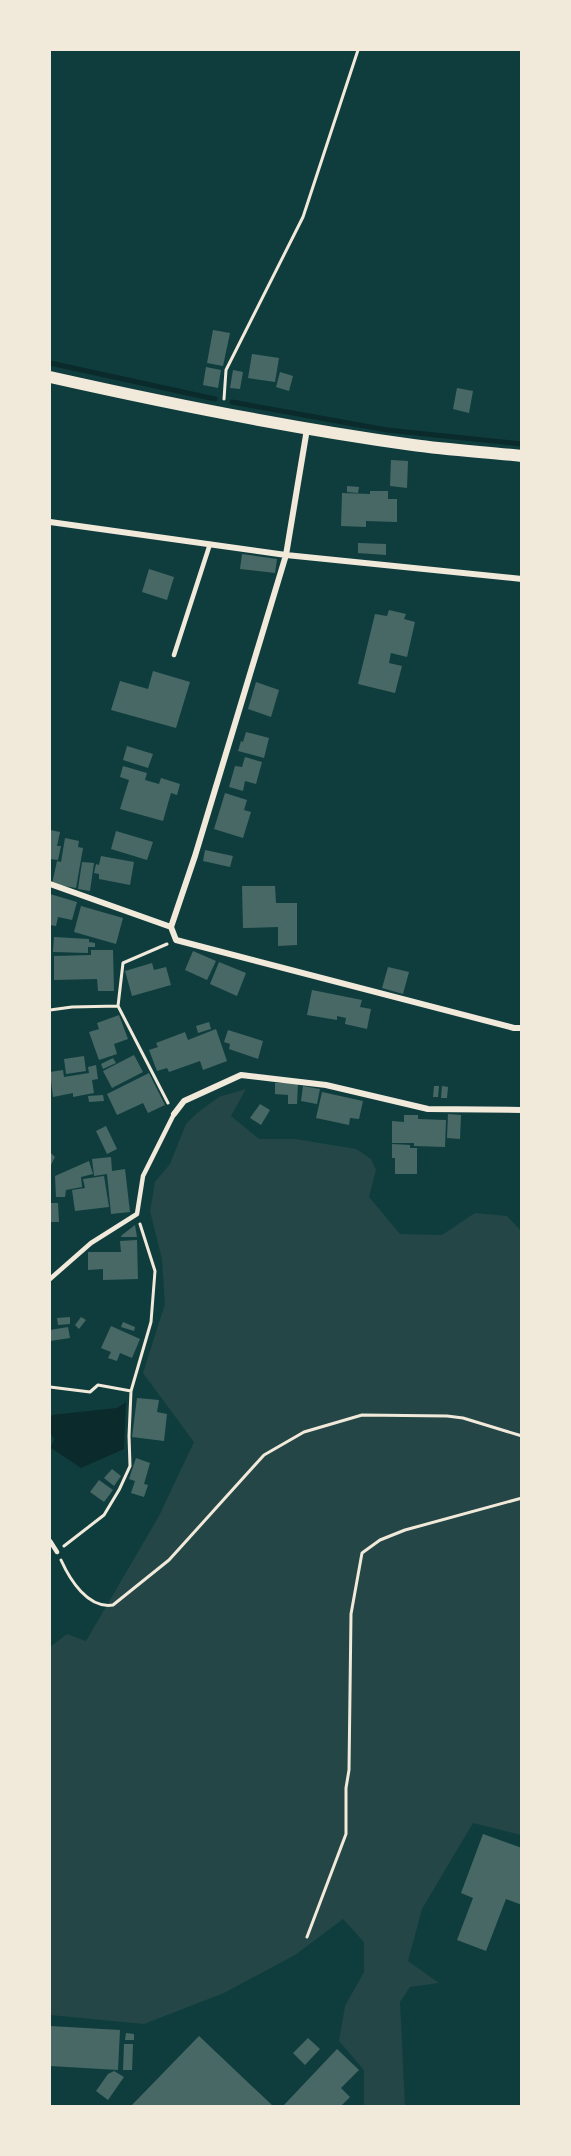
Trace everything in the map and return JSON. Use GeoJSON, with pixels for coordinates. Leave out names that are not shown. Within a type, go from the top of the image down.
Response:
{"type":"FeatureCollection","features":[{"type":"Feature","properties":{"kind":"main road"},"geometry":{"type":"LineString","coordinates":[[50,377],[222,414],[307,429],[414,445],[522,456]]}},
{"type":"Feature","properties":{"kind":"street"},"geometry":{"type":"LineString","coordinates":[[307,429],[286,555],[198,848],[171,927],[176,940],[514,1028],[522,1028]]}},
{"type":"Feature","properties":{"kind":"street"},"geometry":{"type":"LineString","coordinates":[[50,522],[286,555],[522,579]]}},
{"type":"Feature","properties":{"kind":"street"},"geometry":{"type":"LineString","coordinates":[[50,884],[171,927]]}},
{"type":"Feature","properties":{"kind":"street"},"geometry":{"type":"LineString","coordinates":[[174,1114],[184,1101],[241,1075],[326,1085],[428,1109],[522,1110]]}},
{"type":"Feature","properties":{"kind":"lane"},"geometry":{"type":"LineString","coordinates":[[174,655],[210,544]]}},
{"type":"Feature","properties":{"kind":"lane"},"geometry":{"type":"LineString","coordinates":[[50,1279],[91,1243],[136,1214],[142,1176],[174,1114]]}},
{"type":"Feature","properties":{"kind":"lane"},"geometry":{"type":"LineString","coordinates":[[50,1541],[57,1552]]}},
{"type":"Feature","properties":{"kind":"path"},"geometry":{"type":"LineString","coordinates":[[222,414],[226,370],[303,217],[358,50]]}},
{"type":"Feature","properties":{"kind":"path"},"geometry":{"type":"LineString","coordinates":[[174,1114],[118,1006],[123,963],[176,940]]}},
{"type":"Feature","properties":{"kind":"path"},"geometry":{"type":"LineString","coordinates":[[50,1010],[118,1006]]}},
{"type":"Feature","properties":{"kind":"path"},"geometry":{"type":"LineString","coordinates":[[136,1214],[155,1271],[151,1322],[131,1391],[130,1466],[104,1515],[57,1552],[69,1579],[91,1599],[105,1606],[113,1605],[169,1560],[264,1455],[304,1432],[362,1415],[447,1416],[463,1418],[522,1436]]}},
{"type":"Feature","properties":{"kind":"path"},"geometry":{"type":"LineString","coordinates":[[50,1387],[90,1392],[98,1385],[131,1391]]}},
{"type":"Feature","properties":{"kind":"path"},"geometry":{"type":"LineString","coordinates":[[307,1937],[346,1834],[346,1788],[350,1770],[351,1614],[362,1553],[380,1540],[405,1530],[522,1498]]}},
{"type":"Feature","properties":{"kind":"shaded area"},"geometry":{"type":"Polygon","coordinates":[[[246,1089],[231,1116],[259,1139],[295,1139],[356,1149],[371,1159],[376,1170],[369,1197],[400,1234],[442,1235],[475,1213],[507,1216],[521,1231],[521,1835],[473,1823],[422,1909],[408,1961],[439,1983],[410,1987],[400,2002],[405,2106],[364,2106],[364,2070],[339,2041],[345,2006],[364,1972],[364,1942],[343,1919],[295,1955],[224,1993],[144,2024],[50,2015],[50,1647],[67,1634],[86,1641],[159,1516],[194,1442],[143,1373],[165,1304],[162,1259],[150,1211],[155,1182],[170,1164],[186,1124],[219,1097],[246,1089]]]}},
{"type":"Feature","properties":{"kind":"shaded area"},"geometry":{"type":"Polygon","coordinates":[[[126,1402],[124,1449],[81,1468],[51,1448],[54,1439],[49,1427],[52,1415],[117,1408],[126,1402]]]}},
{"type":"Feature","properties":{"kind":"building"},"geometry":{"type":"Polygon","coordinates":[[[213,330],[230,333],[223,366],[207,363],[213,330]]]}},
{"type":"Feature","properties":{"kind":"building"},"geometry":{"type":"Polygon","coordinates":[[[252,354],[279,358],[275,382],[248,378],[252,354]]]}},
{"type":"Feature","properties":{"kind":"building"},"geometry":{"type":"Polygon","coordinates":[[[206,367],[221,370],[218,388],[203,385],[206,367]]]}},
{"type":"Feature","properties":{"kind":"building"},"geometry":{"type":"Polygon","coordinates":[[[233,370],[243,372],[240,389],[230,388],[233,370]]]}},
{"type":"Feature","properties":{"kind":"building"},"geometry":{"type":"Polygon","coordinates":[[[280,372],[293,376],[289,391],[276,387],[280,372]]]}},
{"type":"Feature","properties":{"kind":"building"},"geometry":{"type":"Polygon","coordinates":[[[457,388],[473,391],[469,413],[453,409],[457,388]]]}},
{"type":"Feature","properties":{"kind":"building"},"geometry":{"type":"Polygon","coordinates":[[[391,460],[408,461],[407,488],[390,486],[391,460]]]}},
{"type":"Feature","properties":{"kind":"building"},"geometry":{"type":"Polygon","coordinates":[[[347,486],[359,487],[358,493],[347,492],[347,486]]]}},
{"type":"Feature","properties":{"kind":"building"},"geometry":{"type":"Polygon","coordinates":[[[370,491],[388,491],[388,499],[397,499],[397,522],[366,521],[366,527],[341,526],[342,493],[370,494],[370,491]]]}},
{"type":"Feature","properties":{"kind":"building"},"geometry":{"type":"Polygon","coordinates":[[[358,543],[386,544],[386,555],[358,553],[358,543]]]}},
{"type":"Feature","properties":{"kind":"building"},"geometry":{"type":"Polygon","coordinates":[[[242,554],[277,559],[275,573],[240,569],[242,554]]]}},
{"type":"Feature","properties":{"kind":"building"},"geometry":{"type":"Polygon","coordinates":[[[149,569],[174,577],[167,600],[142,592],[149,569]]]}},
{"type":"Feature","properties":{"kind":"building"},"geometry":{"type":"Polygon","coordinates":[[[389,610],[406,614],[404,619],[415,622],[407,657],[391,653],[389,663],[402,666],[395,693],[358,684],[375,614],[387,616],[389,610]]]}},
{"type":"Feature","properties":{"kind":"building"},"geometry":{"type":"Polygon","coordinates":[[[153,671],[190,682],[176,728],[111,710],[120,681],[148,689],[153,671]]]}},
{"type":"Feature","properties":{"kind":"building"},"geometry":{"type":"Polygon","coordinates":[[[256,682],[279,690],[271,717],[248,709],[256,682]]]}},
{"type":"Feature","properties":{"kind":"building"},"geometry":{"type":"Polygon","coordinates":[[[246,732],[269,738],[264,758],[238,751],[246,732]]]}},
{"type":"Feature","properties":{"kind":"building"},"geometry":{"type":"Polygon","coordinates":[[[127,746],[153,754],[148,768],[123,760],[127,746]]]}},
{"type":"Feature","properties":{"kind":"building"},"geometry":{"type":"Polygon","coordinates":[[[245,757],[262,762],[256,784],[245,781],[243,791],[229,787],[235,766],[242,767],[245,757]]]}},
{"type":"Feature","properties":{"kind":"building"},"geometry":{"type":"Polygon","coordinates":[[[123,766],[147,773],[145,780],[159,784],[161,778],[180,784],[177,795],[171,793],[163,821],[120,809],[129,780],[120,777],[123,766]]]}},
{"type":"Feature","properties":{"kind":"building"},"geometry":{"type":"Polygon","coordinates":[[[225,793],[247,800],[244,810],[251,812],[243,838],[214,829],[225,793]]]}},
{"type":"Feature","properties":{"kind":"building"},"geometry":{"type":"Polygon","coordinates":[[[50,830],[60,832],[57,846],[61,846],[58,860],[50,859],[50,830]]]}},
{"type":"Feature","properties":{"kind":"building"},"geometry":{"type":"Polygon","coordinates":[[[116,831],[153,842],[147,860],[111,849],[116,831]]]}},
{"type":"Feature","properties":{"kind":"building"},"geometry":{"type":"Polygon","coordinates":[[[65,838],[79,841],[78,847],[83,848],[76,888],[52,884],[57,861],[61,862],[65,838]]]}},
{"type":"Feature","properties":{"kind":"building"},"geometry":{"type":"Polygon","coordinates":[[[205,850],[233,856],[230,867],[203,861],[205,850]]]}},
{"type":"Feature","properties":{"kind":"building"},"geometry":{"type":"Polygon","coordinates":[[[101,856],[134,862],[130,885],[99,879],[99,874],[94,873],[101,856]]]}},
{"type":"Feature","properties":{"kind":"building"},"geometry":{"type":"Polygon","coordinates":[[[82,862],[94,863],[90,891],[78,889],[82,862]]]}},
{"type":"Feature","properties":{"kind":"building"},"geometry":{"type":"Polygon","coordinates":[[[242,886],[275,886],[276,903],[297,903],[297,945],[278,946],[278,927],[243,928],[242,886]]]}},
{"type":"Feature","properties":{"kind":"building"},"geometry":{"type":"Polygon","coordinates":[[[50,894],[77,902],[72,920],[58,917],[56,926],[50,925],[50,894]]]}},
{"type":"Feature","properties":{"kind":"building"},"geometry":{"type":"Polygon","coordinates":[[[81,906],[123,918],[116,944],[74,932],[81,906]]]}},
{"type":"Feature","properties":{"kind":"building"},"geometry":{"type":"Polygon","coordinates":[[[54,937],[89,939],[89,942],[95,943],[95,947],[88,947],[88,953],[53,952],[54,937]]]}},
{"type":"Feature","properties":{"kind":"building"},"geometry":{"type":"Polygon","coordinates":[[[91,950],[113,950],[114,991],[98,991],[97,979],[54,980],[54,956],[91,955],[91,950]]]}},
{"type":"Feature","properties":{"kind":"building"},"geometry":{"type":"Polygon","coordinates":[[[193,951],[216,961],[207,980],[185,970],[193,951]]]}},
{"type":"Feature","properties":{"kind":"building"},"geometry":{"type":"Polygon","coordinates":[[[219,962],[246,973],[237,996],[210,984],[219,962]]]}},
{"type":"Feature","properties":{"kind":"building"},"geometry":{"type":"Polygon","coordinates":[[[152,963],[154,970],[166,967],[171,985],[132,996],[125,971],[152,963]]]}},
{"type":"Feature","properties":{"kind":"building"},"geometry":{"type":"Polygon","coordinates":[[[388,967],[409,972],[403,994],[382,988],[388,967]]]}},
{"type":"Feature","properties":{"kind":"building"},"geometry":{"type":"Polygon","coordinates":[[[312,990],[362,1000],[360,1007],[371,1009],[367,1029],[345,1024],[346,1018],[337,1016],[337,1020],[307,1015],[312,990]]]}},
{"type":"Feature","properties":{"kind":"building"},"geometry":{"type":"Polygon","coordinates":[[[119,1015],[128,1039],[114,1044],[117,1054],[99,1060],[89,1032],[99,1029],[97,1023],[119,1015]]]}},
{"type":"Feature","properties":{"kind":"building"},"geometry":{"type":"Polygon","coordinates":[[[209,1022],[211,1029],[198,1033],[196,1026],[209,1022]]]}},
{"type":"Feature","properties":{"kind":"building"},"geometry":{"type":"Polygon","coordinates":[[[216,1029],[227,1061],[203,1070],[200,1061],[169,1072],[167,1068],[157,1071],[149,1050],[158,1047],[156,1043],[185,1032],[188,1040],[216,1029]]]}},
{"type":"Feature","properties":{"kind":"building"},"geometry":{"type":"Polygon","coordinates":[[[228,1030],[263,1041],[258,1059],[229,1049],[230,1044],[224,1042],[228,1030]]]}},
{"type":"Feature","properties":{"kind":"building"},"geometry":{"type":"Polygon","coordinates":[[[134,1055],[143,1072],[112,1088],[103,1071],[134,1055]]]}},
{"type":"Feature","properties":{"kind":"building"},"geometry":{"type":"Polygon","coordinates":[[[84,1056],[86,1071],[66,1074],[64,1059],[84,1056]]]}},
{"type":"Feature","properties":{"kind":"building"},"geometry":{"type":"Polygon","coordinates":[[[113,1058],[116,1063],[103,1069],[101,1064],[113,1058]]]}},
{"type":"Feature","properties":{"kind":"building"},"geometry":{"type":"Polygon","coordinates":[[[96,1065],[98,1079],[92,1080],[94,1093],[73,1097],[73,1093],[53,1097],[50,1072],[63,1070],[64,1077],[89,1073],[88,1067],[96,1065]]]}},
{"type":"Feature","properties":{"kind":"building"},"geometry":{"type":"Polygon","coordinates":[[[149,1073],[165,1105],[148,1113],[143,1103],[117,1115],[107,1094],[149,1073]]]}},
{"type":"Feature","properties":{"kind":"building"},"geometry":{"type":"Polygon","coordinates":[[[275,1083],[298,1083],[297,1104],[288,1104],[288,1095],[275,1094],[275,1083]]]}},
{"type":"Feature","properties":{"kind":"building"},"geometry":{"type":"Polygon","coordinates":[[[303,1086],[320,1089],[317,1104],[301,1101],[303,1086]]]}},
{"type":"Feature","properties":{"kind":"building"},"geometry":{"type":"Polygon","coordinates":[[[434,1086],[439,1086],[438,1097],[433,1097],[434,1086]]]}},
{"type":"Feature","properties":{"kind":"building"},"geometry":{"type":"Polygon","coordinates":[[[442,1086],[448,1087],[447,1098],[441,1098],[442,1086]]]}},
{"type":"Feature","properties":{"kind":"building"},"geometry":{"type":"Polygon","coordinates":[[[322,1092],[363,1101],[359,1119],[350,1118],[349,1125],[316,1118],[322,1092]]]}},
{"type":"Feature","properties":{"kind":"building"},"geometry":{"type":"Polygon","coordinates":[[[103,1095],[104,1101],[89,1102],[88,1096],[103,1095]]]}},
{"type":"Feature","properties":{"kind":"building"},"geometry":{"type":"Polygon","coordinates":[[[260,1104],[270,1110],[261,1125],[250,1118],[260,1104]]]}},
{"type":"Feature","properties":{"kind":"building"},"geometry":{"type":"Polygon","coordinates":[[[448,1114],[461,1115],[460,1139],[447,1138],[448,1114]]]}},
{"type":"Feature","properties":{"kind":"building"},"geometry":{"type":"Polygon","coordinates":[[[404,1115],[418,1115],[418,1119],[446,1120],[445,1147],[392,1143],[392,1121],[404,1122],[404,1115]]]}},
{"type":"Feature","properties":{"kind":"building"},"geometry":{"type":"Polygon","coordinates":[[[106,1126],[117,1149],[107,1154],[96,1131],[106,1126]]]}},
{"type":"Feature","properties":{"kind":"building"},"geometry":{"type":"Polygon","coordinates":[[[392,1144],[410,1145],[410,1148],[417,1148],[417,1174],[395,1174],[392,1144]]]}},
{"type":"Feature","properties":{"kind":"building"},"geometry":{"type":"Polygon","coordinates":[[[50,1152],[55,1157],[50,1167],[50,1152]]]}},
{"type":"Feature","properties":{"kind":"building"},"geometry":{"type":"Polygon","coordinates":[[[111,1157],[112,1171],[125,1169],[130,1212],[111,1214],[107,1174],[94,1176],[92,1159],[111,1157]]]}},
{"type":"Feature","properties":{"kind":"building"},"geometry":{"type":"Polygon","coordinates":[[[89,1161],[93,1174],[81,1177],[82,1187],[66,1190],[65,1197],[56,1197],[55,1176],[89,1161]]]}},
{"type":"Feature","properties":{"kind":"building"},"geometry":{"type":"Polygon","coordinates":[[[104,1176],[109,1207],[75,1211],[72,1190],[85,1188],[83,1179],[104,1176]]]}},
{"type":"Feature","properties":{"kind":"building"},"geometry":{"type":"Polygon","coordinates":[[[50,1203],[58,1203],[59,1222],[50,1222],[50,1203]]]}},
{"type":"Feature","properties":{"kind":"building"},"geometry":{"type":"Polygon","coordinates":[[[135,1225],[137,1237],[121,1237],[122,1235],[135,1225]]]}},
{"type":"Feature","properties":{"kind":"building"},"geometry":{"type":"Polygon","coordinates":[[[137,1240],[138,1279],[103,1280],[103,1269],[88,1270],[88,1252],[121,1252],[120,1241],[137,1240]]]}},
{"type":"Feature","properties":{"kind":"building"},"geometry":{"type":"Polygon","coordinates":[[[70,1317],[70,1324],[58,1325],[57,1318],[70,1317]]]}},
{"type":"Feature","properties":{"kind":"building"},"geometry":{"type":"Polygon","coordinates":[[[81,1317],[86,1320],[79,1329],[75,1325],[81,1317]]]}},
{"type":"Feature","properties":{"kind":"building"},"geometry":{"type":"Polygon","coordinates":[[[123,1322],[135,1327],[134,1331],[121,1327],[123,1322]]]}},
{"type":"Feature","properties":{"kind":"building"},"geometry":{"type":"Polygon","coordinates":[[[111,1326],[140,1339],[132,1358],[120,1353],[117,1361],[108,1358],[111,1352],[101,1348],[111,1326]]]}},
{"type":"Feature","properties":{"kind":"building"},"geometry":{"type":"Polygon","coordinates":[[[68,1327],[70,1338],[50,1341],[50,1330],[68,1327]]]}},
{"type":"Feature","properties":{"kind":"building"},"geometry":{"type":"Polygon","coordinates":[[[137,1398],[159,1400],[157,1412],[167,1414],[164,1441],[132,1437],[137,1398]]]}},
{"type":"Feature","properties":{"kind":"building"},"geometry":{"type":"Polygon","coordinates":[[[136,1458],[150,1463],[144,1484],[148,1485],[144,1497],[131,1493],[135,1481],[129,1479],[136,1458]]]}},
{"type":"Feature","properties":{"kind":"building"},"geometry":{"type":"Polygon","coordinates":[[[112,1469],[121,1476],[114,1486],[104,1478],[112,1469]]]}},
{"type":"Feature","properties":{"kind":"building"},"geometry":{"type":"Polygon","coordinates":[[[99,1480],[113,1490],[104,1502],[90,1492],[99,1480]]]}},
{"type":"Feature","properties":{"kind":"building"},"geometry":{"type":"Polygon","coordinates":[[[483,1834],[522,1848],[522,1905],[506,1899],[486,1951],[457,1940],[473,1898],[461,1893],[483,1834]]]}},
{"type":"Feature","properties":{"kind":"building"},"geometry":{"type":"Polygon","coordinates":[[[50,2026],[120,2030],[118,2070],[50,2066],[50,2026]]]}},
{"type":"Feature","properties":{"kind":"building"},"geometry":{"type":"Polygon","coordinates":[[[126,2033],[134,2034],[134,2040],[125,2040],[126,2033]]]}},
{"type":"Feature","properties":{"kind":"building"},"geometry":{"type":"Polygon","coordinates":[[[199,2036],[273,2106],[131,2106],[199,2036]]]}},
{"type":"Feature","properties":{"kind":"building"},"geometry":{"type":"Polygon","coordinates":[[[308,2038],[320,2049],[305,2065],[293,2053],[308,2038]]]}},
{"type":"Feature","properties":{"kind":"building"},"geometry":{"type":"Polygon","coordinates":[[[124,2044],[133,2044],[132,2070],[123,2070],[124,2044]]]}},
{"type":"Feature","properties":{"kind":"building"},"geometry":{"type":"Polygon","coordinates":[[[337,2049],[359,2070],[341,2088],[350,2097],[341,2106],[283,2106],[337,2049]]]}},
{"type":"Feature","properties":{"kind":"building"},"geometry":{"type":"Polygon","coordinates":[[[114,2071],[124,2077],[108,2100],[96,2091],[108,2074],[114,2071]]]}},
{"type":"Feature","properties":{"kind":"waterway"},"geometry":{"type":"LineString","coordinates":[[50,363],[215,399]]}},
{"type":"Feature","properties":{"kind":"waterway"},"geometry":{"type":"LineString","coordinates":[[232,402],[387,430],[522,444]]}}]}
